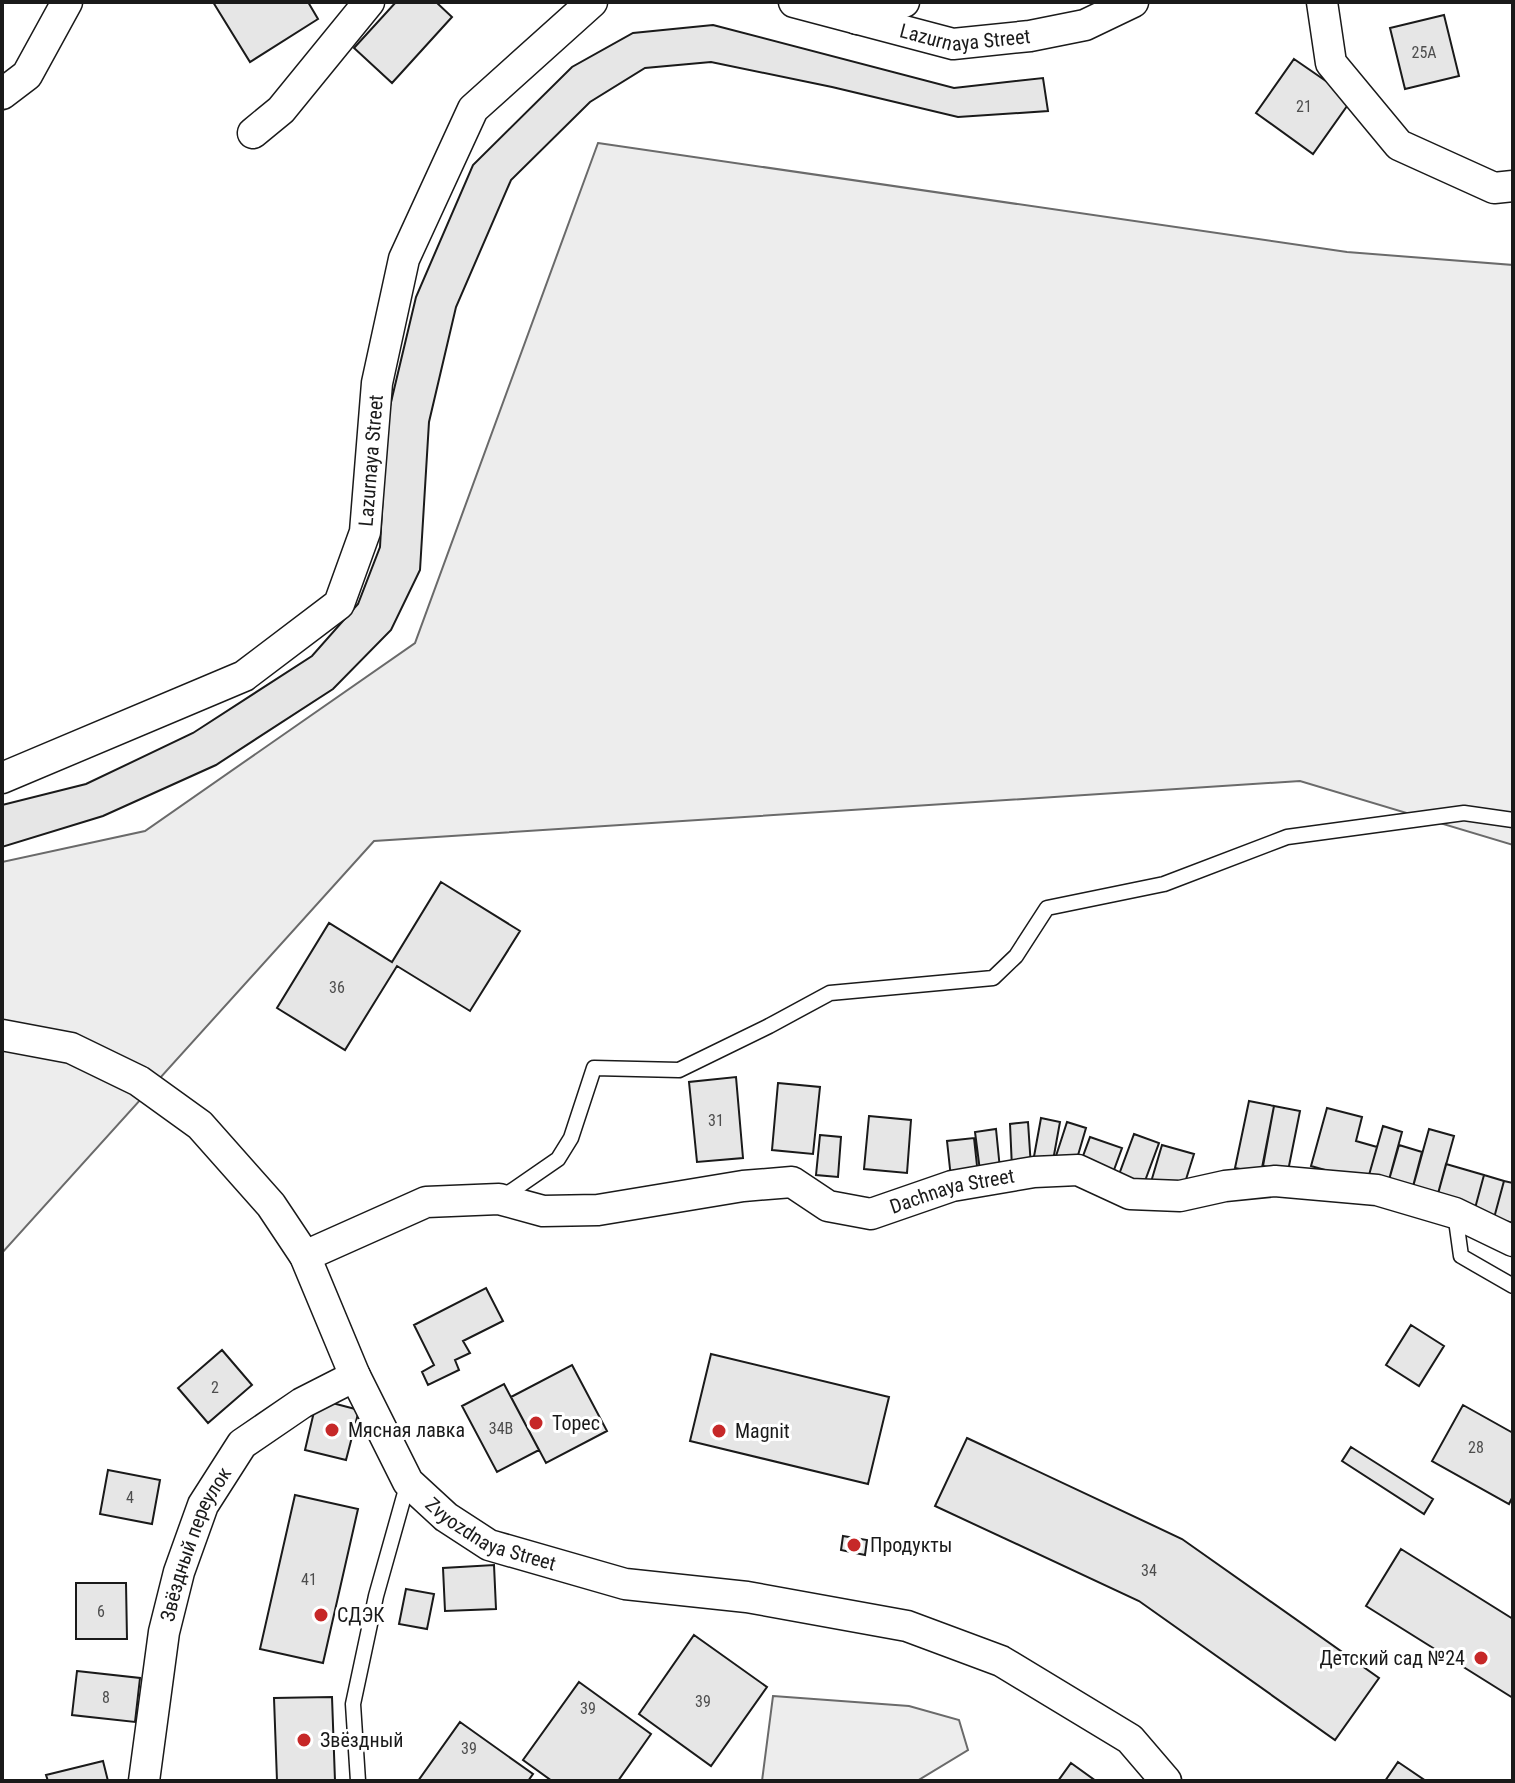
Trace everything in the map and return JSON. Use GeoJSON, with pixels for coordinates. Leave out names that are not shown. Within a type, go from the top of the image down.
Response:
{"type":"FeatureCollection","features":[{"type":"Feature","properties":{"kind":"street"},"geometry":{"type":"LineString","coordinates":[[2,94],[27,75],[67,2]]}},
{"type":"Feature","properties":{"kind":"street"},"geometry":{"type":"LineString","coordinates":[[253,133],[281,110],[369,2]]}},
{"type":"Feature","properties":{"kind":"street","name":"Lazurnaya Street"},"geometry":{"type":"LineString","coordinates":[[2,778],[244,676],[339,604],[365,532],[377,383],[404,259],[473,109],[592,2]]}},
{"type":"Feature","properties":{"kind":"street","name":"Lazurnaya Street"},"geometry":{"type":"LineString","coordinates":[[794,2],[953,44],[1030,36],[1085,25],[1133,2]]}},
{"type":"Feature","properties":{"kind":"street"},"geometry":{"type":"LineString","coordinates":[[857,19],[904,2]]}},
{"type":"Feature","properties":{"kind":"street"},"geometry":{"type":"LineString","coordinates":[[1322,2],[1331,63],[1399,145],[1494,188],[1513,186]]}},
{"type":"Feature","properties":{"kind":"street","name":"Zvyozdnaya Street"},"geometry":{"type":"LineString","coordinates":[[2,1035],[71,1048],[139,1081],[200,1125],[271,1205],[305,1256],[355,1376],[408,1482],[446,1517],[489,1545],[625,1584],[747,1597],[907,1626],[1001,1661],[1130,1739],[1166,1781]]}},
{"type":"Feature","properties":{"kind":"street","name":"Dachnaya Street"},"geometry":{"type":"LineString","coordinates":[[305,1256],[426,1202],[499,1199],[543,1211],[598,1210],[743,1186],[792,1182],[828,1206],[871,1214],[952,1186],[1034,1172],[1078,1170],[1130,1194],[1180,1196],[1225,1186],[1275,1181],[1377,1190],[1455,1213],[1513,1241]]}},
{"type":"Feature","properties":{"kind":"street","name":"Звёздный переулок"},"geometry":{"type":"LineString","coordinates":[[144,1781],[164,1632],[179,1572],[203,1505],[242,1444],[302,1403],[355,1376]]}},
{"type":"Feature","properties":{"kind":"lane"},"geometry":{"type":"LineString","coordinates":[[499,1199],[558,1159],[571,1138],[594,1068],[679,1070],[830,993],[993,978],[1016,956],[1047,908],[1164,884],[1287,837],[1464,813],[1513,820]]}},
{"type":"Feature","properties":{"kind":"lane"},"geometry":{"type":"LineString","coordinates":[[1455,1213],[1461,1256],[1513,1286]]}},
{"type":"Feature","properties":{"kind":"lane"},"geometry":{"type":"LineString","coordinates":[[358,1781],[353,1704],[376,1596],[408,1482]]}},
{"type":"Feature","properties":{"kind":"shaded area"},"geometry":{"type":"Polygon","coordinates":[[[598,143],[1347,252],[1513,265],[1513,845],[1300,781],[374,841],[2,1253],[2,862],[145,831],[415,643],[598,143]]]}},
{"type":"Feature","properties":{"kind":"shaded area"},"geometry":{"type":"Polygon","coordinates":[[[773,1696],[909,1706],[959,1720],[968,1750],[917,1781],[762,1781],[773,1696]]]}},
{"type":"Feature","properties":{"kind":"building"},"geometry":{"type":"Polygon","coordinates":[[[213,2],[308,2],[318,19],[250,62],[213,2]]]}},
{"type":"Feature","properties":{"kind":"building"},"geometry":{"type":"Polygon","coordinates":[[[396,2],[436,2],[452,17],[392,83],[354,48],[396,2]]]}},
{"type":"Feature","properties":{"kind":"building"},"geometry":{"type":"Polygon","coordinates":[[[1444,15],[1459,76],[1405,89],[1390,28],[1444,15]]]}},
{"type":"Feature","properties":{"kind":"building"},"geometry":{"type":"Polygon","coordinates":[[[713,25],[954,88],[1043,78],[1048,111],[958,117],[711,62],[645,68],[590,102],[511,180],[456,307],[429,422],[420,570],[391,630],[333,689],[216,765],[103,816],[2,847],[2,805],[86,784],[193,733],[312,656],[358,604],[380,547],[387,419],[416,297],[473,165],[572,67],[633,33],[713,25]]]}},
{"type":"Feature","properties":{"kind":"building"},"geometry":{"type":"Polygon","coordinates":[[[1294,59],[1352,99],[1313,154],[1256,113],[1294,59]]]}},
{"type":"Feature","properties":{"kind":"building"},"geometry":{"type":"Polygon","coordinates":[[[441,882],[520,931],[470,1011],[397,966],[345,1050],[277,1008],[329,923],[392,962],[441,882]]]}},
{"type":"Feature","properties":{"kind":"building"},"geometry":{"type":"Polygon","coordinates":[[[736,1077],[743,1158],[697,1162],[689,1082],[736,1077]]]}},
{"type":"Feature","properties":{"kind":"building"},"geometry":{"type":"Polygon","coordinates":[[[778,1083],[820,1087],[813,1154],[772,1150],[778,1083]]]}},
{"type":"Feature","properties":{"kind":"building"},"geometry":{"type":"Polygon","coordinates":[[[1249,1101],[1274,1106],[1261,1173],[1235,1168],[1249,1101]]]}},
{"type":"Feature","properties":{"kind":"building"},"geometry":{"type":"Polygon","coordinates":[[[1274,1106],[1300,1111],[1288,1171],[1263,1166],[1274,1106]]]}},
{"type":"Feature","properties":{"kind":"building"},"geometry":{"type":"Polygon","coordinates":[[[1327,1108],[1362,1117],[1356,1141],[1377,1147],[1367,1182],[1311,1166],[1327,1108]]]}},
{"type":"Feature","properties":{"kind":"building"},"geometry":{"type":"Polygon","coordinates":[[[869,1116],[911,1120],[907,1173],[864,1169],[869,1116]]]}},
{"type":"Feature","properties":{"kind":"building"},"geometry":{"type":"Polygon","coordinates":[[[1041,1118],[1060,1122],[1052,1166],[1033,1162],[1041,1118]]]}},
{"type":"Feature","properties":{"kind":"building"},"geometry":{"type":"Polygon","coordinates":[[[1028,1122],[1031,1167],[1012,1168],[1010,1124],[1028,1122]]]}},
{"type":"Feature","properties":{"kind":"building"},"geometry":{"type":"Polygon","coordinates":[[[1067,1122],[1086,1128],[1076,1162],[1056,1156],[1067,1122]]]}},
{"type":"Feature","properties":{"kind":"building"},"geometry":{"type":"Polygon","coordinates":[[[1383,1126],[1402,1132],[1387,1187],[1367,1182],[1383,1126]]]}},
{"type":"Feature","properties":{"kind":"building"},"geometry":{"type":"Polygon","coordinates":[[[996,1129],[1000,1169],[980,1171],[975,1132],[996,1129]]]}},
{"type":"Feature","properties":{"kind":"building"},"geometry":{"type":"Polygon","coordinates":[[[1429,1129],[1454,1136],[1436,1201],[1411,1194],[1429,1129]]]}},
{"type":"Feature","properties":{"kind":"building"},"geometry":{"type":"Polygon","coordinates":[[[1134,1134],[1159,1143],[1142,1189],[1117,1180],[1134,1134]]]}},
{"type":"Feature","properties":{"kind":"building"},"geometry":{"type":"Polygon","coordinates":[[[820,1135],[841,1137],[838,1177],[816,1175],[820,1135]]]}},
{"type":"Feature","properties":{"kind":"building"},"geometry":{"type":"Polygon","coordinates":[[[1090,1137],[1122,1148],[1111,1178],[1079,1167],[1090,1137]]]}},
{"type":"Feature","properties":{"kind":"building"},"geometry":{"type":"Polygon","coordinates":[[[974,1138],[978,1175],[951,1178],[947,1141],[974,1138]]]}},
{"type":"Feature","properties":{"kind":"building"},"geometry":{"type":"Polygon","coordinates":[[[1162,1145],[1194,1154],[1182,1192],[1151,1182],[1162,1145]]]}},
{"type":"Feature","properties":{"kind":"building"},"geometry":{"type":"Polygon","coordinates":[[[1399,1145],[1422,1152],[1411,1194],[1387,1187],[1399,1145]]]}},
{"type":"Feature","properties":{"kind":"building"},"geometry":{"type":"Polygon","coordinates":[[[1446,1164],[1484,1175],[1474,1212],[1436,1201],[1446,1164]]]}},
{"type":"Feature","properties":{"kind":"building"},"geometry":{"type":"Polygon","coordinates":[[[1484,1175],[1504,1181],[1494,1218],[1474,1212],[1484,1175]]]}},
{"type":"Feature","properties":{"kind":"building"},"geometry":{"type":"Polygon","coordinates":[[[1504,1181],[1513,1183],[1513,1223],[1494,1218],[1504,1181]]]}},
{"type":"Feature","properties":{"kind":"building"},"geometry":{"type":"Polygon","coordinates":[[[486,1288],[503,1321],[463,1341],[470,1353],[455,1360],[459,1370],[428,1385],[422,1372],[434,1365],[414,1325],[486,1288]]]}},
{"type":"Feature","properties":{"kind":"building"},"geometry":{"type":"Polygon","coordinates":[[[1411,1325],[1444,1346],[1419,1386],[1386,1365],[1411,1325]]]}},
{"type":"Feature","properties":{"kind":"building"},"geometry":{"type":"Polygon","coordinates":[[[222,1350],[252,1385],[208,1423],[178,1388],[222,1350]]]}},
{"type":"Feature","properties":{"kind":"building"},"geometry":{"type":"Polygon","coordinates":[[[711,1354],[889,1397],[868,1484],[690,1441],[711,1354]]]}},
{"type":"Feature","properties":{"kind":"building"},"geometry":{"type":"Polygon","coordinates":[[[572,1365],[607,1431],[546,1463],[511,1397],[572,1365]]]}},
{"type":"Feature","properties":{"kind":"building"},"geometry":{"type":"Polygon","coordinates":[[[504,1384],[539,1450],[497,1472],[462,1406],[504,1384]]]}},
{"type":"Feature","properties":{"kind":"building","name":"Мясная лавка"},"geometry":{"type":"Polygon","coordinates":[[[317,1399],[359,1410],[346,1460],[305,1450],[317,1399]]]}},
{"type":"Feature","properties":{"kind":"building"},"geometry":{"type":"Polygon","coordinates":[[[1463,1405],[1513,1433],[1513,1496],[1509,1504],[1432,1461],[1463,1405]]]}},
{"type":"Feature","properties":{"kind":"building"},"geometry":{"type":"Polygon","coordinates":[[[967,1438],[1182,1539],[1379,1678],[1335,1740],[1139,1601],[935,1506],[967,1438]]]}},
{"type":"Feature","properties":{"kind":"building"},"geometry":{"type":"Polygon","coordinates":[[[1351,1447],[1433,1499],[1424,1514],[1342,1461],[1351,1447]]]}},
{"type":"Feature","properties":{"kind":"building"},"geometry":{"type":"Polygon","coordinates":[[[108,1470],[160,1480],[152,1524],[100,1514],[108,1470]]]}},
{"type":"Feature","properties":{"kind":"building"},"geometry":{"type":"Polygon","coordinates":[[[295,1495],[358,1509],[323,1663],[260,1649],[295,1495]]]}},
{"type":"Feature","properties":{"kind":"building"},"geometry":{"type":"Polygon","coordinates":[[[843,1536],[867,1540],[865,1555],[841,1550],[843,1536]]]}},
{"type":"Feature","properties":{"kind":"building","name":"Детский сад №24"},"geometry":{"type":"Polygon","coordinates":[[[1401,1549],[1513,1619],[1513,1698],[1366,1606],[1401,1549]]]}},
{"type":"Feature","properties":{"kind":"building"},"geometry":{"type":"Polygon","coordinates":[[[494,1565],[496,1609],[445,1611],[443,1568],[494,1565]]]}},
{"type":"Feature","properties":{"kind":"building"},"geometry":{"type":"Polygon","coordinates":[[[76,1583],[126,1583],[127,1639],[76,1639],[76,1583]]]}},
{"type":"Feature","properties":{"kind":"building"},"geometry":{"type":"Polygon","coordinates":[[[406,1589],[434,1594],[427,1629],[399,1624],[406,1589]]]}},
{"type":"Feature","properties":{"kind":"building"},"geometry":{"type":"Polygon","coordinates":[[[694,1635],[767,1687],[711,1766],[639,1714],[694,1635]]]}},
{"type":"Feature","properties":{"kind":"building"},"geometry":{"type":"Polygon","coordinates":[[[77,1671],[140,1678],[135,1722],[72,1715],[77,1671]]]}},
{"type":"Feature","properties":{"kind":"building"},"geometry":{"type":"Polygon","coordinates":[[[579,1682],[651,1734],[618,1781],[552,1781],[523,1760],[579,1682]]]}},
{"type":"Feature","properties":{"kind":"building","name":"Звёздный"},"geometry":{"type":"Polygon","coordinates":[[[332,1697],[335,1781],[277,1781],[274,1698],[332,1697]]]}},
{"type":"Feature","properties":{"kind":"building"},"geometry":{"type":"Polygon","coordinates":[[[460,1722],[533,1774],[528,1781],[418,1781],[460,1722]]]}},
{"type":"Feature","properties":{"kind":"building"},"geometry":{"type":"Polygon","coordinates":[[[103,1761],[108,1781],[48,1781],[46,1775],[103,1761]]]}},
{"type":"Feature","properties":{"kind":"building"},"geometry":{"type":"Polygon","coordinates":[[[1398,1762],[1426,1781],[1385,1781],[1398,1762]]]}},
{"type":"Feature","properties":{"kind":"building"},"geometry":{"type":"Polygon","coordinates":[[[1071,1763],[1096,1781],[1058,1781],[1071,1763]]]}},
{"type":"Feature","properties":{"kind":"place","name":"Торес"},"geometry":{"type":"Point","coordinates":[536,1423]}},
{"type":"Feature","properties":{"kind":"place","name":"Мясная лавка"},"geometry":{"type":"Point","coordinates":[332,1430]}},
{"type":"Feature","properties":{"kind":"place","name":"Magnit"},"geometry":{"type":"Point","coordinates":[719,1431]}},
{"type":"Feature","properties":{"kind":"place","name":"Продукты"},"geometry":{"type":"Point","coordinates":[854,1545]}},
{"type":"Feature","properties":{"kind":"place","name":"СДЭК"},"geometry":{"type":"Point","coordinates":[321,1615]}},
{"type":"Feature","properties":{"kind":"place","name":"Детский сад №24"},"geometry":{"type":"Point","coordinates":[1481,1658]}},
{"type":"Feature","properties":{"kind":"place","name":"Звёздный"},"geometry":{"type":"Point","coordinates":[304,1740]}}]}
